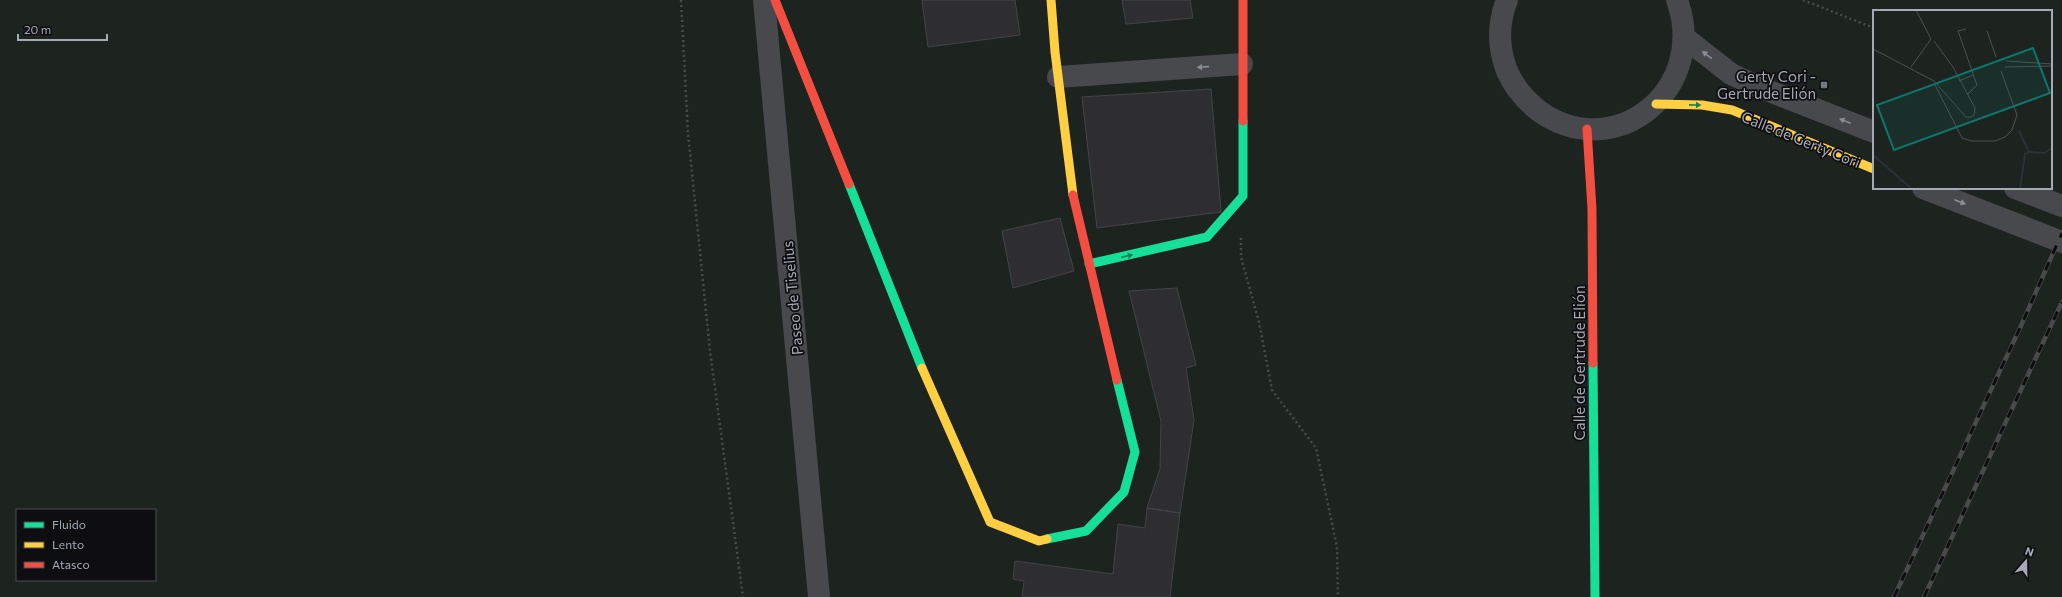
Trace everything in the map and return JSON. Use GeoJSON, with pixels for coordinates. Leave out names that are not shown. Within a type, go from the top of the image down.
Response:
{"type":"FeatureCollection","features":[{"type":"Feature","properties":{"kind":"street","name":"Paseo de Tiselius"},"geometry":{"type":"LineString","coordinates":[[764,0],[819,597]]}},
{"type":"Feature","properties":{"kind":"street"},"geometry":{"type":"LineString","coordinates":[[775,0],[799,56],[937,405],[990,522],[1039,540],[1086,531],[1124,492],[1136,452],[1073,198],[1058,77],[1051,0]]}},
{"type":"Feature","properties":{"kind":"street"},"geometry":{"type":"LineString","coordinates":[[1089,264],[1207,237],[1243,196],[1243,0]]}},
{"type":"Feature","properties":{"kind":"street"},"geometry":{"type":"LineString","coordinates":[[1507,0],[1500,27],[1500,40],[1504,62],[1511,80],[1530,104],[1548,117],[1567,125],[1587,129],[1608,128],[1627,122],[1644,113],[1656,104],[1667,90],[1679,70],[1685,38],[1684,26],[1677,0]]}},
{"type":"Feature","properties":{"kind":"street"},"geometry":{"type":"LineString","coordinates":[[1685,38],[1731,74],[1759,87],[1873,132]]}},
{"type":"Feature","properties":{"kind":"street"},"geometry":{"type":"LineString","coordinates":[[1058,77],[1242,64]]}},
{"type":"Feature","properties":{"kind":"street","name":"Calle de Gerty Cori"},"geometry":{"type":"LineString","coordinates":[[1656,104],[1702,105],[1732,110],[1873,169]]}},
{"type":"Feature","properties":{"kind":"street","name":"Calle de Gertrude Elión"},"geometry":{"type":"LineString","coordinates":[[1587,129],[1592,209],[1595,597]]}},
{"type":"Feature","properties":{"kind":"street"},"geometry":{"type":"LineString","coordinates":[[1926,189],[2062,242]]}},
{"type":"Feature","properties":{"kind":"street"},"geometry":{"type":"LineString","coordinates":[[2018,189],[2062,206]]}},
{"type":"Feature","properties":{"kind":"path"},"geometry":{"type":"LineString","coordinates":[[681,0],[688,133],[710,351],[743,597]]}},
{"type":"Feature","properties":{"kind":"path"},"geometry":{"type":"LineString","coordinates":[[1803,0],[1873,28]]}},
{"type":"Feature","properties":{"kind":"path"},"geometry":{"type":"LineString","coordinates":[[1243,196],[1241,257],[1259,322],[1272,390],[1316,448],[1337,547],[1338,597]]}},
{"type":"Feature","properties":{"kind":"shaded area"},"geometry":{"type":"Polygon","coordinates":[[[0,0],[2062,0],[2062,597],[0,597],[0,0]]]}},
{"type":"Feature","properties":{"kind":"building"},"geometry":{"type":"Polygon","coordinates":[[[922,0],[1015,0],[1020,35],[928,47],[922,0]]]}},
{"type":"Feature","properties":{"kind":"building"},"geometry":{"type":"Polygon","coordinates":[[[1122,0],[1190,0],[1193,18],[1126,24],[1122,0]]]}},
{"type":"Feature","properties":{"kind":"building"},"geometry":{"type":"Polygon","coordinates":[[[1211,89],[1221,212],[1097,228],[1082,97],[1211,89]]]}},
{"type":"Feature","properties":{"kind":"building"},"geometry":{"type":"Polygon","coordinates":[[[1060,218],[1074,271],[1013,288],[1002,231],[1060,218]]]}},
{"type":"Feature","properties":{"kind":"building"},"geometry":{"type":"Polygon","coordinates":[[[1177,288],[1196,365],[1186,368],[1194,420],[1180,513],[1147,508],[1160,469],[1161,421],[1129,291],[1177,288]]]}},
{"type":"Feature","properties":{"kind":"building"},"geometry":{"type":"Polygon","coordinates":[[[1147,508],[1180,513],[1170,597],[1022,597],[1024,581],[1013,579],[1015,561],[1113,574],[1118,524],[1145,528],[1147,508]]]}},
{"type":"Feature","properties":{"kind":"railway"},"geometry":{"type":"LineString","coordinates":[[1894,597],[2020,328],[2062,233]]}},
{"type":"Feature","properties":{"kind":"railway"},"geometry":{"type":"LineString","coordinates":[[1924,597],[2062,302]]}},
{"type":"Feature","properties":{"kind":"traffic: fast"},"geometry":{"type":"LineString","coordinates":[[1089,264],[1207,237],[1243,196],[1243,121]]}},
{"type":"Feature","properties":{"kind":"traffic: fast"},"geometry":{"type":"LineString","coordinates":[[849,184],[922,368]]}},
{"type":"Feature","properties":{"kind":"traffic: fast"},"geometry":{"type":"LineString","coordinates":[[1593,363],[1595,597]]}},
{"type":"Feature","properties":{"kind":"traffic: fast"},"geometry":{"type":"LineString","coordinates":[[1047,539],[1086,531],[1124,492],[1135,452],[1117,380]]}},
{"type":"Feature","properties":{"kind":"traffic: slow"},"geometry":{"type":"LineString","coordinates":[[1051,0],[1055,52],[1073,195]]}},
{"type":"Feature","properties":{"kind":"traffic: slow"},"geometry":{"type":"LineString","coordinates":[[1656,104],[1702,105],[1732,110],[1873,169]]}},
{"type":"Feature","properties":{"kind":"traffic: slow"},"geometry":{"type":"LineString","coordinates":[[922,368],[990,522],[1039,541],[1047,539]]}},
{"type":"Feature","properties":{"kind":"traffic: jam"},"geometry":{"type":"LineString","coordinates":[[775,0],[849,184]]}},
{"type":"Feature","properties":{"kind":"traffic: jam"},"geometry":{"type":"LineString","coordinates":[[1243,0],[1243,121]]}},
{"type":"Feature","properties":{"kind":"traffic: jam"},"geometry":{"type":"LineString","coordinates":[[1587,129],[1592,209],[1593,363]]}},
{"type":"Feature","properties":{"kind":"traffic: jam"},"geometry":{"type":"LineString","coordinates":[[1073,195],[1117,380]]}},
{"type":"Feature","properties":{"kind":"place","name":"Gerty Cori - Gertrude Elión"},"geometry":{"type":"Point","coordinates":[1824,85]}}]}
